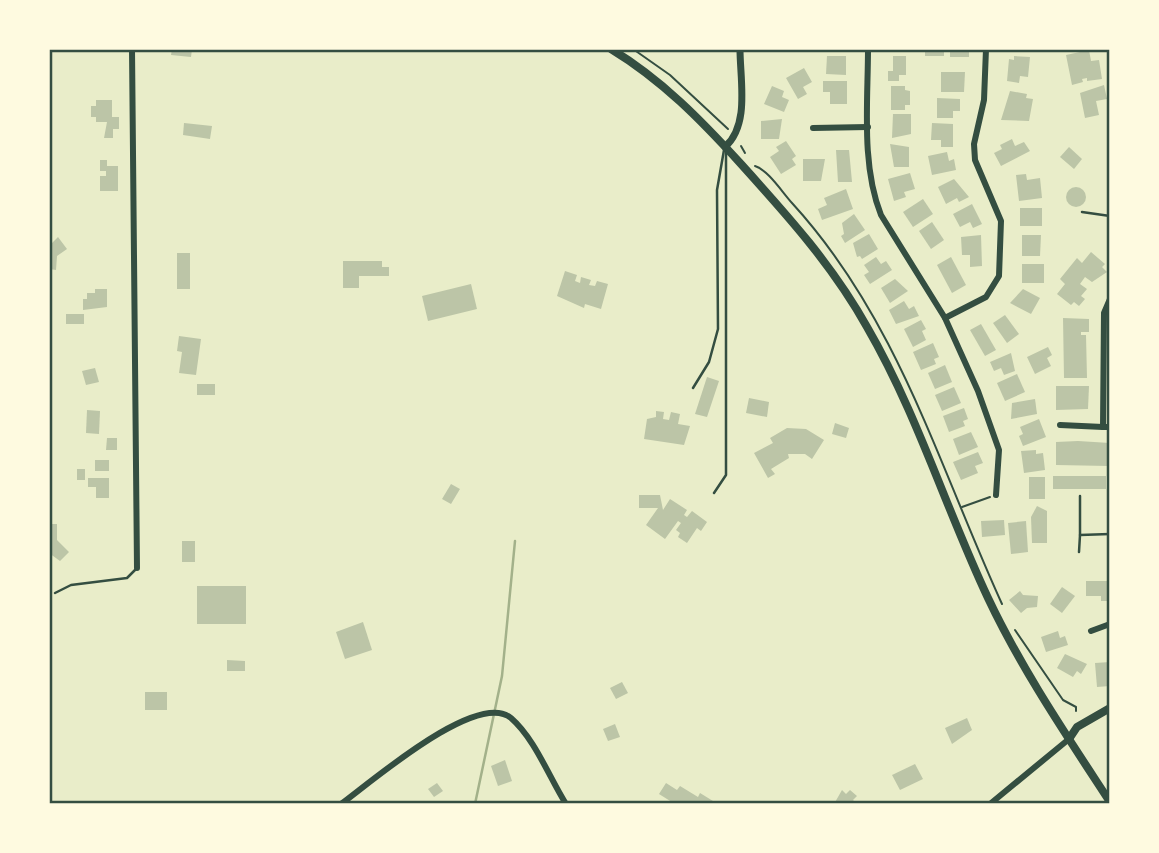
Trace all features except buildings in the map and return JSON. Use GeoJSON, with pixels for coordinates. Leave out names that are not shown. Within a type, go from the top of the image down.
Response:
{"type":"FeatureCollection","features":[{"type":"Feature","properties":{"kind":"main road"},"geometry":{"type":"LineString","coordinates":[[611,49],[664,86],[725,147],[809,240],[868,328],[893,376],[985,592],[1027,674],[1110,802]]}},
{"type":"Feature","properties":{"kind":"main road"},"geometry":{"type":"LineString","coordinates":[[1069,739],[1077,727],[1110,708]]}},
{"type":"Feature","properties":{"kind":"street"},"geometry":{"type":"LineString","coordinates":[[132,49],[137,568]]}},
{"type":"Feature","properties":{"kind":"street"},"geometry":{"type":"LineString","coordinates":[[725,147],[734,138],[740,124],[740,49]]}},
{"type":"Feature","properties":{"kind":"street"},"geometry":{"type":"LineString","coordinates":[[868,49],[868,127],[874,200],[945,318],[999,448],[1000,472],[996,495]]}},
{"type":"Feature","properties":{"kind":"street"},"geometry":{"type":"LineString","coordinates":[[945,318],[986,298],[999,276],[1001,221],[975,160],[974,144],[984,100],[986,49]]}},
{"type":"Feature","properties":{"kind":"street"},"geometry":{"type":"LineString","coordinates":[[813,128],[868,127]]}},
{"type":"Feature","properties":{"kind":"street"},"geometry":{"type":"LineString","coordinates":[[1060,425],[1106,427],[1104,313],[1110,299]]}},
{"type":"Feature","properties":{"kind":"street"},"geometry":{"type":"LineString","coordinates":[[1091,631],[1110,624]]}},
{"type":"Feature","properties":{"kind":"street"},"geometry":{"type":"LineString","coordinates":[[341,804],[448,728],[472,716],[493,712],[511,719],[526,737],[566,804]]}},
{"type":"Feature","properties":{"kind":"street"},"geometry":{"type":"LineString","coordinates":[[990,804],[1069,739]]}},
{"type":"Feature","properties":{"kind":"lane"},"geometry":{"type":"LineString","coordinates":[[694,388],[709,362],[718,329],[717,190],[725,147]]}},
{"type":"Feature","properties":{"kind":"lane"},"geometry":{"type":"LineString","coordinates":[[714,493],[726,475],[728,162],[725,147]]}},
{"type":"Feature","properties":{"kind":"lane"},"geometry":{"type":"LineString","coordinates":[[1082,212],[1110,216]]}},
{"type":"Feature","properties":{"kind":"lane"},"geometry":{"type":"LineString","coordinates":[[1079,552],[1080,496]]}},
{"type":"Feature","properties":{"kind":"lane"},"geometry":{"type":"LineString","coordinates":[[1080,535],[1110,534]]}},
{"type":"Feature","properties":{"kind":"lane"},"geometry":{"type":"LineString","coordinates":[[55,593],[71,585],[127,578],[137,568]]}},
{"type":"Feature","properties":{"kind":"path"},"geometry":{"type":"LineString","coordinates":[[633,49],[670,75],[728,128]]}},
{"type":"Feature","properties":{"kind":"path"},"geometry":{"type":"LineString","coordinates":[[741,146],[749,160],[760,168]]}},
{"type":"Feature","properties":{"kind":"path"},"geometry":{"type":"LineString","coordinates":[[961,507],[996,495]]}},
{"type":"Feature","properties":{"kind":"path"},"geometry":{"type":"LineString","coordinates":[[994,585],[1003,606]]}},
{"type":"Feature","properties":{"kind":"path"},"geometry":{"type":"LineString","coordinates":[[1011,622],[1063,700],[1076,707],[1076,711]]}},
{"type":"Feature","properties":{"kind":"waterway"},"geometry":{"type":"LineString","coordinates":[[475,804],[502,676],[515,541]]}}]}
